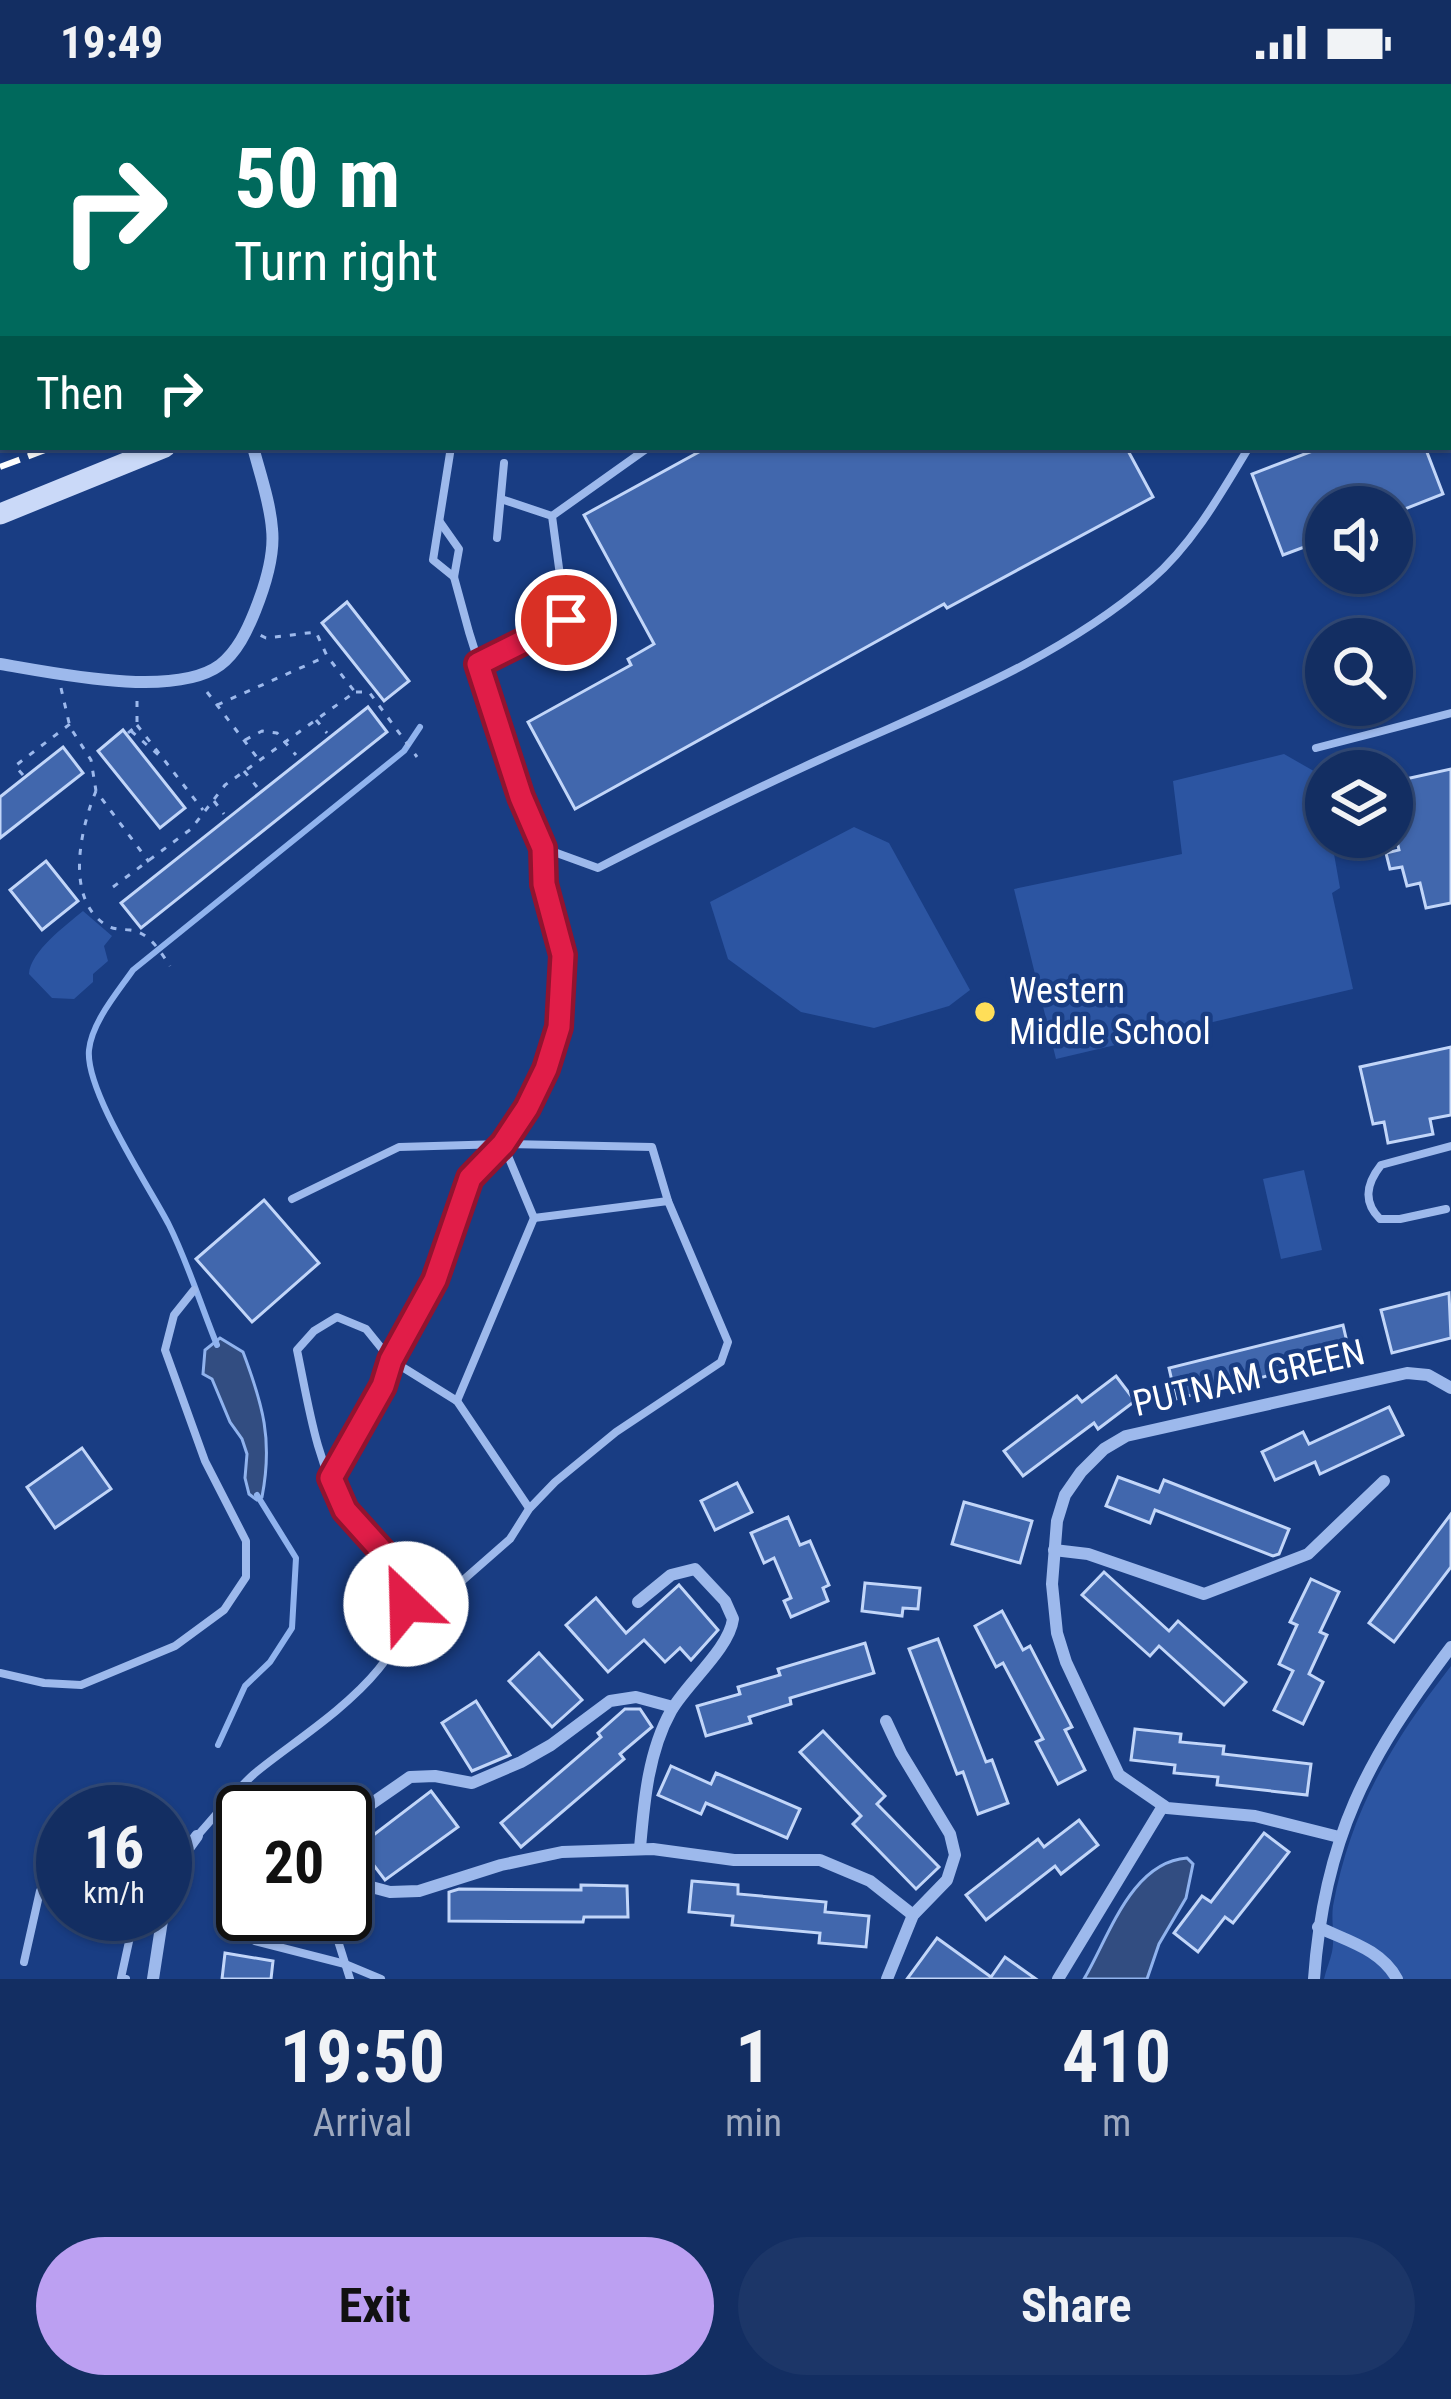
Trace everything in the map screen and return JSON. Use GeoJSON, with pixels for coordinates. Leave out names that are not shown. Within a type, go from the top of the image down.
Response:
{"type":"FeatureCollection","features":[{"type":"Feature","properties":{"kind":"main road"},"geometry":{"type":"LineString","coordinates":[[0,514],[158,450]]}},
{"type":"Feature","properties":{"kind":"street"},"geometry":{"type":"LineString","coordinates":[[0,664],[137,682],[195,676],[216,668],[234,652],[264,588],[273,531],[255,450]]}},
{"type":"Feature","properties":{"kind":"street","name":"PUTNAM GREEN"},"geometry":{"type":"LineString","coordinates":[[1162,1806],[1116,1771],[1066,1662],[1054,1618],[1054,1550],[1065,1495],[1094,1458],[1126,1436],[1406,1373],[1428,1375],[1451,1388]]}},
{"type":"Feature","properties":{"kind":"street"},"geometry":{"type":"LineString","coordinates":[[1054,1550],[1088,1554],[1204,1594],[1308,1554],[1384,1481]]}},
{"type":"Feature","properties":{"kind":"street"},"geometry":{"type":"LineString","coordinates":[[638,1602],[671,1575],[695,1569],[732,1613],[729,1637],[674,1707],[652,1762],[640,1848]]}},
{"type":"Feature","properties":{"kind":"street"},"geometry":{"type":"LineString","coordinates":[[1314,1979],[1318,1927],[1339,1837],[1378,1751],[1451,1647]]}},
{"type":"Feature","properties":{"kind":"street"},"geometry":{"type":"LineString","coordinates":[[372,1804],[410,1778],[435,1776],[472,1784],[551,1745],[610,1701],[636,1697],[674,1707]]}},
{"type":"Feature","properties":{"kind":"street"},"geometry":{"type":"LineString","coordinates":[[886,1721],[955,1847],[947,1880],[913,1915],[887,1979]]}},
{"type":"Feature","properties":{"kind":"street"},"geometry":{"type":"LineString","coordinates":[[1058,1979],[1162,1806],[1255,1816],[1339,1837]]}},
{"type":"Feature","properties":{"kind":"street"},"geometry":{"type":"LineString","coordinates":[[192,1842],[196,1836]]}},
{"type":"Feature","properties":{"kind":"street"},"geometry":{"type":"LineString","coordinates":[[372,1887],[419,1891],[537,1857],[640,1848],[734,1859],[820,1860],[870,1880],[913,1915]]}},
{"type":"Feature","properties":{"kind":"street"},"geometry":{"type":"LineString","coordinates":[[1318,1927],[1364,1946],[1396,1979]]}},
{"type":"Feature","properties":{"kind":"street"},"geometry":{"type":"LineString","coordinates":[[153,1979],[159,1941]]}},
{"type":"Feature","properties":{"kind":"lane"},"geometry":{"type":"LineString","coordinates":[[451,450],[433,560],[454,578]]}},
{"type":"Feature","properties":{"kind":"lane"},"geometry":{"type":"LineString","coordinates":[[551,515],[645,450]]}},
{"type":"Feature","properties":{"kind":"lane"},"geometry":{"type":"LineString","coordinates":[[543,848],[598,868],[821,758],[934,710],[1072,638],[1154,578],[1215,503],[1247,450]]}},
{"type":"Feature","properties":{"kind":"lane"},"geometry":{"type":"LineString","coordinates":[[497,538],[504,463]]}},
{"type":"Feature","properties":{"kind":"lane"},"geometry":{"type":"LineString","coordinates":[[501,499],[551,515]]}},
{"type":"Feature","properties":{"kind":"lane"},"geometry":{"type":"LineString","coordinates":[[478,664],[566,620],[551,515]]}},
{"type":"Feature","properties":{"kind":"lane"},"geometry":{"type":"LineString","coordinates":[[331,1478],[435,1280],[470,1178],[503,1144],[537,1088],[559,1027],[563,955],[544,884],[543,848],[521,797],[478,664],[454,578],[459,549],[440,522]]}},
{"type":"Feature","properties":{"kind":"lane"},"geometry":{"type":"LineString","coordinates":[[1316,748],[1451,713]]}},
{"type":"Feature","properties":{"kind":"lane"},"geometry":{"type":"LineString","coordinates":[[458,1401],[534,1218],[503,1144]]}},
{"type":"Feature","properties":{"kind":"lane"},"geometry":{"type":"LineString","coordinates":[[1446,1209],[1380,1219],[1369,1208],[1367,1193],[1381,1165],[1451,1146]]}},
{"type":"Feature","properties":{"kind":"lane"},"geometry":{"type":"LineString","coordinates":[[292,1199],[399,1147],[652,1147],[668,1202],[728,1342],[721,1362],[616,1432],[555,1482],[529,1509],[510,1539],[445,1596],[404,1617]]}},
{"type":"Feature","properties":{"kind":"lane"},"geometry":{"type":"LineString","coordinates":[[534,1218],[668,1202]]}},
{"type":"Feature","properties":{"kind":"lane"},"geometry":{"type":"LineString","coordinates":[[0,1673],[81,1685],[175,1646],[224,1610],[246,1577],[246,1541],[205,1461],[165,1350],[174,1315],[194,1290]]}},
{"type":"Feature","properties":{"kind":"lane"},"geometry":{"type":"LineString","coordinates":[[196,1836],[251,1777],[355,1696],[391,1652],[402,1630],[406,1604],[399,1570],[345,1510],[313,1427],[297,1350],[314,1331],[337,1317],[366,1329],[391,1360],[458,1401],[529,1509]]}},
{"type":"Feature","properties":{"kind":"lane"},"geometry":{"type":"LineString","coordinates":[[24,1962],[36,1910]]}},
{"type":"Feature","properties":{"kind":"lane"},"geometry":{"type":"LineString","coordinates":[[126,1979],[121,1978],[129,1941]]}},
{"type":"Feature","properties":{"kind":"lane"},"geometry":{"type":"LineString","coordinates":[[255,1941],[345,1964],[381,1979]]}},
{"type":"Feature","properties":{"kind":"lane"},"geometry":{"type":"LineString","coordinates":[[338,1941],[350,1979]]}},
{"type":"Feature","properties":{"kind":"path"},"geometry":{"type":"LineString","coordinates":[[247,629],[266,638],[319,630],[327,656],[355,692]]}},
{"type":"Feature","properties":{"kind":"path"},"geometry":{"type":"LineString","coordinates":[[217,705],[327,656]]}},
{"type":"Feature","properties":{"kind":"path"},"geometry":{"type":"LineString","coordinates":[[63,674],[61,686],[70,724],[91,760],[96,791],[148,862]]}},
{"type":"Feature","properties":{"kind":"path"},"geometry":{"type":"LineString","coordinates":[[195,676],[259,760]]}},
{"type":"Feature","properties":{"kind":"path"},"geometry":{"type":"LineString","coordinates":[[137,682],[137,725],[205,811]]}},
{"type":"Feature","properties":{"kind":"path"},"geometry":{"type":"LineString","coordinates":[[113,887],[185,834],[244,772],[355,692],[369,692],[417,757]]}},
{"type":"Feature","properties":{"kind":"path"},"geometry":{"type":"LineString","coordinates":[[316,719],[326,733]]}},
{"type":"Feature","properties":{"kind":"path"},"geometry":{"type":"LineString","coordinates":[[23,775],[16,766],[70,724]]}},
{"type":"Feature","properties":{"kind":"path"},"geometry":{"type":"LineString","coordinates":[[137,725],[130,732],[160,759],[165,758]]}},
{"type":"Feature","properties":{"kind":"path"},"geometry":{"type":"LineString","coordinates":[[244,741],[269,730],[296,754]]}},
{"type":"Feature","properties":{"kind":"path"},"geometry":{"type":"LineString","coordinates":[[158,766],[165,758]]}},
{"type":"Feature","properties":{"kind":"path"},"geometry":{"type":"LineString","coordinates":[[244,772],[256,787]]}},
{"type":"Feature","properties":{"kind":"path"},"geometry":{"type":"LineString","coordinates":[[96,791],[82,828],[82,890],[91,911],[104,924],[116,930],[136,930],[154,943],[170,966]]}},
{"type":"Feature","properties":{"kind":"path"},"geometry":{"type":"LineString","coordinates":[[186,802],[193,796]]}},
{"type":"Feature","properties":{"kind":"path"},"geometry":{"type":"LineString","coordinates":[[213,800],[224,814]]}},
{"type":"Feature","properties":{"kind":"path"},"geometry":{"type":"LineString","coordinates":[[185,834],[192,842]]}},
{"type":"Feature","properties":{"kind":"shaded area"},"geometry":{"type":"Polygon","coordinates":[[[1284,754],[1305,766],[1305,858],[1335,858],[1340,888],[1332,893],[1353,989],[1056,1059],[1014,889],[1182,854],[1173,781],[1284,754]]]}},
{"type":"Feature","properties":{"kind":"shaded area"},"geometry":{"type":"Polygon","coordinates":[[[854,827],[889,843],[970,990],[949,1006],[874,1028],[801,1012],[728,959],[710,902],[854,827]]]}},
{"type":"Feature","properties":{"kind":"shaded area"},"geometry":{"type":"Polygon","coordinates":[[[83,911],[112,936],[104,946],[108,961],[74,999],[52,998],[29,974],[31,966],[50,940],[83,911]]]}},
{"type":"Feature","properties":{"kind":"shaded area"},"geometry":{"type":"Polygon","coordinates":[[[1304,1170],[1322,1250],[1281,1259],[1263,1179],[1304,1170]]]}},
{"type":"Feature","properties":{"kind":"shaded area"},"geometry":{"type":"Polygon","coordinates":[[[220,1338],[243,1352],[261,1406],[266,1458],[262,1497],[257,1500],[249,1494],[245,1478],[247,1454],[242,1439],[212,1379],[203,1374],[205,1350],[220,1338]]]}},
{"type":"Feature","properties":{"kind":"shaded area"},"geometry":{"type":"Polygon","coordinates":[[[1451,1666],[1451,1979],[1324,1979],[1332,1952],[1333,1906],[1363,1807],[1392,1750],[1451,1666]]]}},
{"type":"Feature","properties":{"kind":"shaded area"},"geometry":{"type":"Polygon","coordinates":[[[1187,1858],[1193,1864],[1186,1898],[1159,1944],[1147,1979],[1084,1979],[1136,1887],[1168,1863],[1187,1858]]]}},
{"type":"Feature","properties":{"kind":"building"},"geometry":{"type":"Polygon","coordinates":[[[703,450],[1128,450],[1153,497],[947,608],[944,604],[575,809],[528,722],[631,665],[628,659],[654,644],[584,515],[703,450]]]}},
{"type":"Feature","properties":{"kind":"building"},"geometry":{"type":"Polygon","coordinates":[[[1315,450],[1426,450],[1443,494],[1413,506],[1413,486],[1305,486],[1305,547],[1283,555],[1252,474],[1315,450]]]}},
{"type":"Feature","properties":{"kind":"building"},"geometry":{"type":"Polygon","coordinates":[[[347,602],[409,681],[384,701],[322,623],[347,602]]]}},
{"type":"Feature","properties":{"kind":"building"},"geometry":{"type":"Polygon","coordinates":[[[368,707],[387,732],[141,928],[121,903],[368,707]]]}},
{"type":"Feature","properties":{"kind":"building"},"geometry":{"type":"Polygon","coordinates":[[[123,730],[185,808],[160,828],[98,751],[123,730]]]}},
{"type":"Feature","properties":{"kind":"building"},"geometry":{"type":"Polygon","coordinates":[[[63,747],[83,773],[0,838],[0,797],[63,747]]]}},
{"type":"Feature","properties":{"kind":"building"},"geometry":{"type":"Polygon","coordinates":[[[1451,769],[1451,903],[1426,908],[1420,883],[1407,886],[1402,867],[1390,869],[1387,858],[1413,858],[1413,777],[1451,769]]]}},
{"type":"Feature","properties":{"kind":"building"},"geometry":{"type":"Polygon","coordinates":[[[46,861],[78,901],[42,930],[10,890],[46,861]]]}},
{"type":"Feature","properties":{"kind":"building"},"geometry":{"type":"Polygon","coordinates":[[[1451,1047],[1451,1115],[1430,1119],[1433,1134],[1388,1143],[1384,1122],[1373,1124],[1360,1067],[1451,1047]]]}},
{"type":"Feature","properties":{"kind":"building"},"geometry":{"type":"Polygon","coordinates":[[[264,1200],[319,1263],[252,1322],[196,1259],[264,1200]]]}},
{"type":"Feature","properties":{"kind":"building"},"geometry":{"type":"Polygon","coordinates":[[[1449,1293],[1451,1338],[1392,1353],[1381,1310],[1449,1293]]]}},
{"type":"Feature","properties":{"kind":"building"},"geometry":{"type":"Polygon","coordinates":[[[1343,1325],[1350,1355],[1176,1399],[1169,1368],[1343,1325]]]}},
{"type":"Feature","properties":{"kind":"building"},"geometry":{"type":"Polygon","coordinates":[[[1116,1376],[1135,1401],[1098,1429],[1094,1423],[1023,1476],[1004,1451],[1077,1396],[1082,1402],[1116,1376]]]}},
{"type":"Feature","properties":{"kind":"building"},"geometry":{"type":"Polygon","coordinates":[[[1389,1407],[1403,1435],[1320,1474],[1315,1462],[1275,1480],[1262,1452],[1303,1432],[1309,1444],[1389,1407]]]}},
{"type":"Feature","properties":{"kind":"building"},"geometry":{"type":"Polygon","coordinates":[[[82,1448],[111,1489],[55,1528],[27,1487],[82,1448]]]}},
{"type":"Feature","properties":{"kind":"building"},"geometry":{"type":"Polygon","coordinates":[[[1118,1477],[1159,1492],[1164,1480],[1289,1529],[1279,1554],[1273,1556],[1155,1510],[1150,1523],[1106,1506],[1118,1477]]]}},
{"type":"Feature","properties":{"kind":"building"},"geometry":{"type":"Polygon","coordinates":[[[737,1483],[752,1512],[715,1530],[701,1501],[737,1483]]]}},
{"type":"Feature","properties":{"kind":"building"},"geometry":{"type":"Polygon","coordinates":[[[964,1502],[1032,1521],[1020,1563],[952,1544],[964,1502]]]}},
{"type":"Feature","properties":{"kind":"building"},"geometry":{"type":"Polygon","coordinates":[[[1451,1514],[1451,1567],[1394,1642],[1369,1623],[1451,1514]]]}},
{"type":"Feature","properties":{"kind":"building"},"geometry":{"type":"Polygon","coordinates":[[[788,1517],[800,1545],[810,1541],[829,1585],[823,1588],[828,1601],[791,1617],[784,1601],[791,1598],[774,1558],[764,1563],[751,1533],[788,1517]]]}},
{"type":"Feature","properties":{"kind":"building"},"geometry":{"type":"Polygon","coordinates":[[[1104,1572],[1169,1631],[1178,1621],[1246,1682],[1224,1705],[1159,1646],[1150,1656],[1082,1595],[1104,1572]]]}},
{"type":"Feature","properties":{"kind":"building"},"geometry":{"type":"Polygon","coordinates":[[[1311,1579],[1339,1592],[1320,1632],[1327,1635],[1309,1674],[1323,1682],[1303,1724],[1274,1710],[1293,1671],[1279,1664],[1297,1625],[1290,1622],[1311,1579]]]}},
{"type":"Feature","properties":{"kind":"building"},"geometry":{"type":"Polygon","coordinates":[[[865,1583],[920,1588],[918,1609],[903,1608],[902,1616],[862,1611],[865,1583]]]}},
{"type":"Feature","properties":{"kind":"building"},"geometry":{"type":"Polygon","coordinates":[[[679,1585],[718,1630],[691,1660],[680,1648],[665,1662],[644,1640],[608,1672],[566,1625],[596,1598],[626,1633],[679,1585]]]}},
{"type":"Feature","properties":{"kind":"building"},"geometry":{"type":"Polygon","coordinates":[[[1002,1611],[1023,1650],[1030,1646],[1072,1727],[1065,1730],[1085,1770],[1058,1784],[1036,1742],[1043,1739],[1003,1663],[996,1667],[975,1626],[1002,1611]]]}},
{"type":"Feature","properties":{"kind":"building"},"geometry":{"type":"Polygon","coordinates":[[[938,1639],[986,1762],[992,1760],[1008,1803],[978,1814],[963,1772],[957,1774],[909,1649],[938,1639]]]}},
{"type":"Feature","properties":{"kind":"building"},"geometry":{"type":"Polygon","coordinates":[[[865,1643],[874,1673],[790,1698],[791,1704],[749,1717],[751,1723],[706,1736],[697,1706],[740,1694],[738,1687],[780,1675],[778,1669],[865,1643]]]}},
{"type":"Feature","properties":{"kind":"building"},"geometry":{"type":"Polygon","coordinates":[[[539,1653],[582,1700],[552,1727],[509,1681],[539,1653]]]}},
{"type":"Feature","properties":{"kind":"building"},"geometry":{"type":"Polygon","coordinates":[[[476,1701],[510,1755],[472,1771],[442,1723],[476,1701]]]}},
{"type":"Feature","properties":{"kind":"building"},"geometry":{"type":"Polygon","coordinates":[[[625,1709],[640,1709],[652,1727],[620,1754],[624,1759],[521,1847],[501,1823],[601,1737],[598,1733],[625,1709]]]}},
{"type":"Feature","properties":{"kind":"building"},"geometry":{"type":"Polygon","coordinates":[[[1135,1729],[1181,1734],[1180,1742],[1224,1746],[1223,1754],[1311,1764],[1307,1795],[1217,1785],[1218,1777],[1174,1773],[1175,1765],[1131,1760],[1135,1729]]]}},
{"type":"Feature","properties":{"kind":"building"},"geometry":{"type":"Polygon","coordinates":[[[823,1731],[885,1796],[877,1804],[939,1867],[916,1889],[853,1824],[861,1816],[800,1752],[823,1731]]]}},
{"type":"Feature","properties":{"kind":"building"},"geometry":{"type":"Polygon","coordinates":[[[671,1766],[711,1784],[716,1773],[800,1809],[787,1838],[706,1803],[701,1814],[658,1795],[671,1766]]]}},
{"type":"Feature","properties":{"kind":"building"},"geometry":{"type":"Polygon","coordinates":[[[431,1791],[458,1827],[385,1880],[372,1863],[372,1836],[431,1791]]]}},
{"type":"Feature","properties":{"kind":"building"},"geometry":{"type":"Polygon","coordinates":[[[1079,1820],[1098,1845],[1061,1874],[1055,1866],[986,1920],[966,1895],[1038,1839],[1044,1847],[1079,1820]]]}},
{"type":"Feature","properties":{"kind":"building"},"geometry":{"type":"Polygon","coordinates":[[[1264,1833],[1289,1852],[1233,1923],[1225,1917],[1198,1952],[1174,1933],[1202,1896],[1211,1902],[1264,1833]]]}},
{"type":"Feature","properties":{"kind":"building"},"geometry":{"type":"Polygon","coordinates":[[[692,1881],[738,1885],[738,1894],[826,1902],[825,1912],[869,1916],[866,1947],[819,1943],[820,1933],[732,1925],[733,1916],[689,1912],[692,1881]]]}},
{"type":"Feature","properties":{"kind":"building"},"geometry":{"type":"Polygon","coordinates":[[[581,1885],[627,1886],[628,1917],[584,1917],[583,1922],[449,1921],[449,1892],[459,1889],[581,1890],[581,1885]]]}},
{"type":"Feature","properties":{"kind":"building"},"geometry":{"type":"Polygon","coordinates":[[[937,1938],[991,1977],[1005,1957],[1036,1979],[907,1979],[937,1938]]]}},
{"type":"Feature","properties":{"kind":"building"},"geometry":{"type":"Polygon","coordinates":[[[225,1953],[273,1961],[271,1979],[222,1979],[225,1953]]]}},
{"type":"Feature","properties":{"kind":"waterway"},"geometry":{"type":"LineString","coordinates":[[217,1345],[176,1239],[97,1089],[91,1039],[133,970],[404,751],[420,727]]}},
{"type":"Feature","properties":{"kind":"waterway"},"geometry":{"type":"LineString","coordinates":[[218,1745],[245,1686],[270,1662],[292,1628],[296,1558],[257,1495]]}},
{"type":"Feature","properties":{"kind":"railway"},"geometry":{"type":"LineString","coordinates":[[0,467],[45,450]]}},
{"type":"Feature","properties":{"kind":"place","name":"Western Middle School"},"geometry":{"type":"Point","coordinates":[985,1012]}},
{"type":"Feature","properties":{"kind":"route"},"geometry":{"type":"LineString","coordinates":[[406,1604],[399,1570],[345,1510],[331,1478],[435,1280],[470,1178],[503,1144],[527,1108],[559,1027],[563,955],[544,884],[543,848],[521,797],[478,664],[566,620]]}}]}
